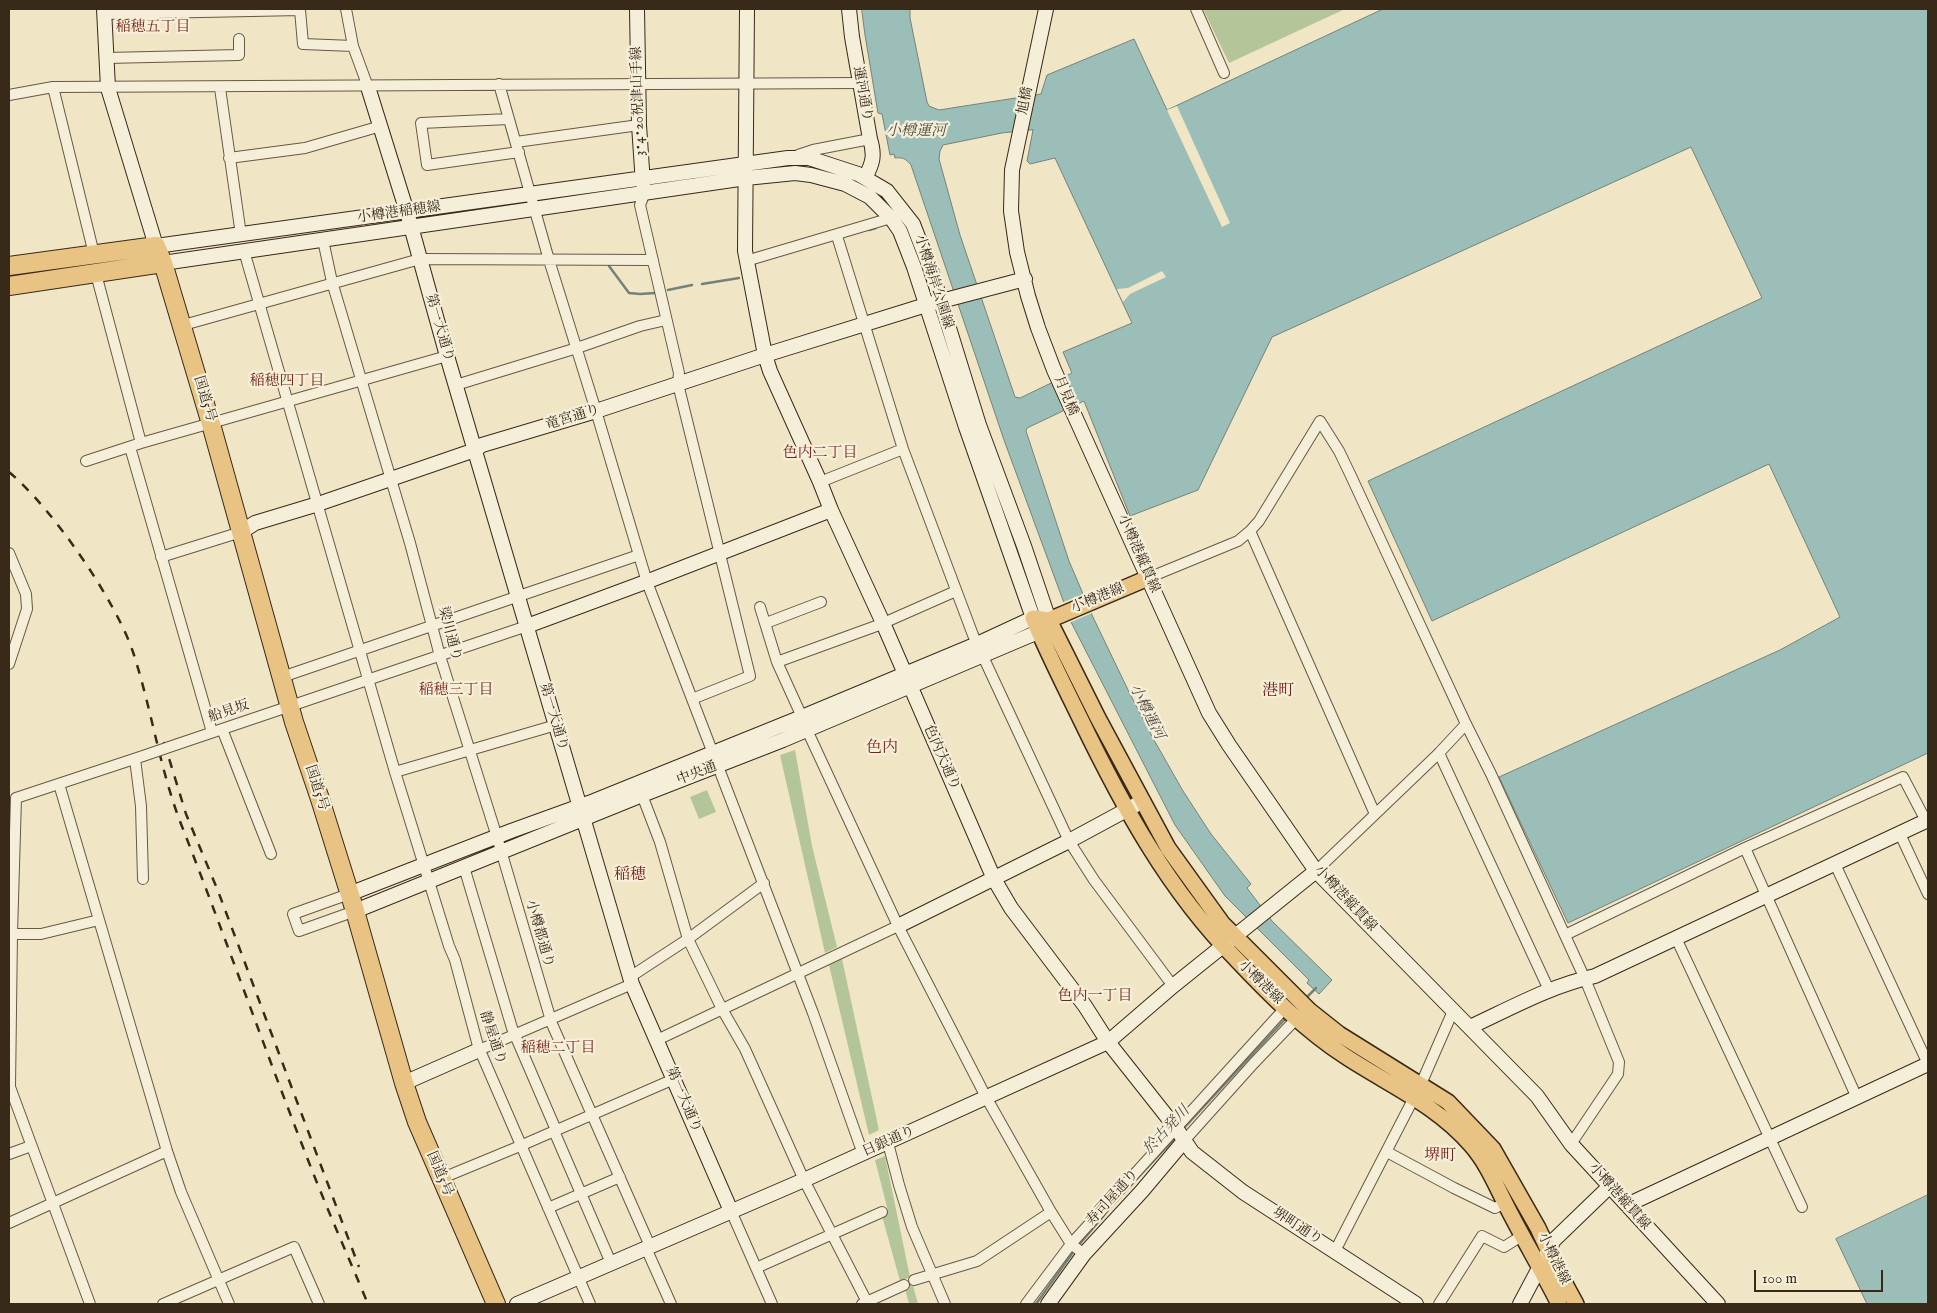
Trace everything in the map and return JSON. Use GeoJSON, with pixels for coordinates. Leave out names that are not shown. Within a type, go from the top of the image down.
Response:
{"type":"FeatureCollection","features":[{"type":"Feature","properties":{"kind":"highway"},"geometry":{"type":"LineString","coordinates":[[9,266],[156,246]]}},
{"type":"Feature","properties":{"kind":"highway","name":"国道5号"},"geometry":{"type":"LineString","coordinates":[[156,246],[211,424],[289,705],[354,910],[404,1083],[417,1122],[440,1179],[496,1304]]}},
{"type":"Feature","properties":{"kind":"highway"},"geometry":{"type":"LineString","coordinates":[[9,286],[162,263]]}},
{"type":"Feature","properties":{"kind":"main road","name":"小樽港線"},"geometry":{"type":"LineString","coordinates":[[1148,578],[1048,620],[1168,848],[1222,923],[1230,942]]}},
{"type":"Feature","properties":{"kind":"main road"},"geometry":{"type":"LineString","coordinates":[[1036,625],[1048,620]]}},
{"type":"Feature","properties":{"kind":"main road","name":"小樽港線"},"geometry":{"type":"LineString","coordinates":[[1036,625],[1126,810],[1184,899],[1304,1015],[1325,1042],[1344,1056],[1418,1091],[1448,1102],[1493,1149],[1576,1304]]}},
{"type":"Feature","properties":{"kind":"main road","name":"小樽港線"},"geometry":{"type":"LineString","coordinates":[[1418,1091],[1472,1146],[1490,1174],[1540,1265],[1559,1304]]}},
{"type":"Feature","properties":{"kind":"street"},"geometry":{"type":"LineString","coordinates":[[346,9],[353,46],[368,87]]}},
{"type":"Feature","properties":{"kind":"street","name":"3･4･20祝津山手線"},"geometry":{"type":"LineString","coordinates":[[637,9],[639,125],[642,177],[645,192]]}},
{"type":"Feature","properties":{"kind":"street","name":"色内大通り"},"geometry":{"type":"LineString","coordinates":[[747,9],[745,251],[765,355],[770,371],[883,623],[994,879],[1011,908],[1085,1006],[1108,1042],[1180,1135]]}},
{"type":"Feature","properties":{"kind":"street","name":"運河通り"},"geometry":{"type":"LineString","coordinates":[[849,9],[874,159],[865,178]]}},
{"type":"Feature","properties":{"kind":"street","name":"旭橋"},"geometry":{"type":"LineString","coordinates":[[1025,279],[1017,252],[1011,211],[1012,170],[1046,9]]}},
{"type":"Feature","properties":{"kind":"street"},"geometry":{"type":"LineString","coordinates":[[1196,9],[1224,73]]}},
{"type":"Feature","properties":{"kind":"street"},"geometry":{"type":"LineString","coordinates":[[156,246],[108,88],[104,11],[300,10],[303,44],[353,46]]}},
{"type":"Feature","properties":{"kind":"street"},"geometry":{"type":"LineString","coordinates":[[106,58],[239,55],[239,39]]}},
{"type":"Feature","properties":{"kind":"street"},"geometry":{"type":"LineString","coordinates":[[9,95],[53,87],[220,88],[499,84],[860,83]]}},
{"type":"Feature","properties":{"kind":"street"},"geometry":{"type":"LineString","coordinates":[[499,84],[548,260],[577,348],[647,582],[798,973],[863,1154]]}},
{"type":"Feature","properties":{"kind":"street"},"geometry":{"type":"LineString","coordinates":[[53,87],[94,254]]}},
{"type":"Feature","properties":{"kind":"street","name":"第一大通り"},"geometry":{"type":"LineString","coordinates":[[368,87],[407,212],[447,356],[631,980],[731,1210]]}},
{"type":"Feature","properties":{"kind":"street"},"geometry":{"type":"LineString","coordinates":[[220,88],[242,235]]}},
{"type":"Feature","properties":{"kind":"street"},"geometry":{"type":"LineString","coordinates":[[509,119],[421,123],[427,164],[639,125]]}},
{"type":"Feature","properties":{"kind":"street"},"geometry":{"type":"LineString","coordinates":[[230,158],[305,148],[381,126]]}},
{"type":"Feature","properties":{"kind":"street"},"geometry":{"type":"LineString","coordinates":[[788,158],[813,150],[870,139]]}},
{"type":"Feature","properties":{"kind":"street","name":"小樽海岸公園線"},"geometry":{"type":"LineString","coordinates":[[645,192],[746,171],[788,158],[810,158],[849,170],[887,191],[913,224],[932,273],[933,303],[966,427],[1036,625]]}},
{"type":"Feature","properties":{"kind":"street","name":"小樽海岸公園線"},"geometry":{"type":"LineString","coordinates":[[642,177],[746,171],[811,175],[845,184],[870,197],[891,218],[900,231],[914,267],[933,303],[1024,546],[1048,620]]}},
{"type":"Feature","properties":{"kind":"street","name":"小樽港稲穂線"},"geometry":{"type":"LineString","coordinates":[[156,246],[407,212],[642,177]]}},
{"type":"Feature","properties":{"kind":"street"},"geometry":{"type":"LineString","coordinates":[[645,192],[640,205],[679,373],[678,384],[750,676],[692,699]]}},
{"type":"Feature","properties":{"kind":"street","name":"小樽港稲穂線"},"geometry":{"type":"LineString","coordinates":[[162,263],[410,226],[535,210],[645,192]]}},
{"type":"Feature","properties":{"kind":"street"},"geometry":{"type":"LineString","coordinates":[[746,261],[837,236],[891,218]]}},
{"type":"Feature","properties":{"kind":"street"},"geometry":{"type":"LineString","coordinates":[[837,236],[903,449],[956,591],[980,649],[1070,841],[1094,880],[1173,986]]}},
{"type":"Feature","properties":{"kind":"street","name":"梁川通り"},"geometry":{"type":"LineString","coordinates":[[323,240],[332,282],[392,479],[440,656],[501,852]]}},
{"type":"Feature","properties":{"kind":"street","name":"静屋通り"},"geometry":{"type":"LineString","coordinates":[[244,250],[395,772],[455,960],[479,1050],[590,1304]]}},
{"type":"Feature","properties":{"kind":"street"},"geometry":{"type":"LineString","coordinates":[[180,326],[260,305],[332,282],[420,259],[653,260]]}},
{"type":"Feature","properties":{"kind":"street"},"geometry":{"type":"LineString","coordinates":[[96,274],[141,443]]}},
{"type":"Feature","properties":{"kind":"street","name":"竜宮通り"},"geometry":{"type":"LineString","coordinates":[[242,532],[256,523],[392,479],[475,450],[482,445],[596,411],[864,324],[954,297],[1025,279]]}},
{"type":"Feature","properties":{"kind":"street","name":"月見橋"},"geometry":{"type":"LineString","coordinates":[[1025,279],[1038,328],[1076,422]]}},
{"type":"Feature","properties":{"kind":"street"},"geometry":{"type":"LineString","coordinates":[[456,385],[577,348],[640,326],[666,320]]}},
{"type":"Feature","properties":{"kind":"street"},"geometry":{"type":"LineString","coordinates":[[86,461],[141,443],[447,356]]}},
{"type":"Feature","properties":{"kind":"street"},"geometry":{"type":"LineString","coordinates":[[1148,578],[1238,540],[1250,531],[1259,521],[1320,421],[1339,451],[1491,774],[1585,978],[1619,1062],[1618,1074],[1571,1144]]}},
{"type":"Feature","properties":{"kind":"street","name":"小樽港縦貫線"},"geometry":{"type":"LineString","coordinates":[[1076,422],[1111,492],[1209,713],[1316,871],[1537,1096],[1571,1144],[1718,1304]]}},
{"type":"Feature","properties":{"kind":"street"},"geometry":{"type":"LineString","coordinates":[[130,447],[161,556],[217,730],[271,854]]}},
{"type":"Feature","properties":{"kind":"street"},"geometry":{"type":"LineString","coordinates":[[820,482],[903,449]]}},
{"type":"Feature","properties":{"kind":"street"},"geometry":{"type":"LineString","coordinates":[[527,626],[647,582],[831,510]]}},
{"type":"Feature","properties":{"kind":"street"},"geometry":{"type":"LineString","coordinates":[[1250,531],[1375,814]]}},
{"type":"Feature","properties":{"kind":"street"},"geometry":{"type":"LineString","coordinates":[[161,556],[242,532]]}},
{"type":"Feature","properties":{"kind":"street"},"geometry":{"type":"LineString","coordinates":[[9,553],[26,594],[27,608],[9,664]]}},
{"type":"Feature","properties":{"kind":"street"},"geometry":{"type":"LineString","coordinates":[[282,677],[639,555]]}},
{"type":"Feature","properties":{"kind":"street"},"geometry":{"type":"LineString","coordinates":[[777,662],[883,623],[956,591]]}},
{"type":"Feature","properties":{"kind":"street"},"geometry":{"type":"LineString","coordinates":[[766,623],[821,602]]}},
{"type":"Feature","properties":{"kind":"street"},"geometry":{"type":"LineString","coordinates":[[760,607],[777,662],[898,926],[986,1097],[1071,1244],[1084,1254]]}},
{"type":"Feature","properties":{"kind":"street","name":"中央通"},"geometry":{"type":"LineString","coordinates":[[354,910],[501,852],[581,812],[805,724],[1036,625]]}},
{"type":"Feature","properties":{"kind":"street","name":"船見坂"},"geometry":{"type":"LineString","coordinates":[[17,797],[139,758],[368,678],[527,626]]}},
{"type":"Feature","properties":{"kind":"street"},"geometry":{"type":"LineString","coordinates":[[1316,871],[1466,724]]}},
{"type":"Feature","properties":{"kind":"street"},"geometry":{"type":"LineString","coordinates":[[395,772],[556,725]]}},
{"type":"Feature","properties":{"kind":"street"},"geometry":{"type":"LineString","coordinates":[[1438,752],[1549,990]]}},
{"type":"Feature","properties":{"kind":"street"},"geometry":{"type":"LineString","coordinates":[[139,758],[143,879]]}},
{"type":"Feature","properties":{"kind":"street","name":"中央通"},"geometry":{"type":"LineString","coordinates":[[349,894],[497,837],[642,795],[715,759]]}},
{"type":"Feature","properties":{"kind":"street"},"geometry":{"type":"LineString","coordinates":[[1470,1027],[1549,990],[1595,976],[1927,821],[1903,777],[1745,848],[1564,936]]}},
{"type":"Feature","properties":{"kind":"street"},"geometry":{"type":"LineString","coordinates":[[59,784],[167,1151],[181,1192],[229,1304]]}},
{"type":"Feature","properties":{"kind":"street"},"geometry":{"type":"LineString","coordinates":[[642,795],[660,842],[688,939],[744,1049],[804,1180],[864,1303],[904,1284]]}},
{"type":"Feature","properties":{"kind":"street"},"geometry":{"type":"LineString","coordinates":[[17,797],[12,934],[10,1087],[90,1304]]}},
{"type":"Feature","properties":{"kind":"street"},"geometry":{"type":"LineString","coordinates":[[657,1040],[994,879],[1070,841],[1143,801]]}},
{"type":"Feature","properties":{"kind":"street"},"geometry":{"type":"LineString","coordinates":[[1900,834],[1928,894]]}},
{"type":"Feature","properties":{"kind":"street"},"geometry":{"type":"LineString","coordinates":[[1745,848],[1857,1098]]}},
{"type":"Feature","properties":{"kind":"street","name":"小樽都通り"},"geometry":{"type":"LineString","coordinates":[[501,852],[551,1021],[620,1177],[671,1304]]}},
{"type":"Feature","properties":{"kind":"street"},"geometry":{"type":"LineString","coordinates":[[1626,1205],[1928,1064],[1835,864]]}},
{"type":"Feature","properties":{"kind":"street"},"geometry":{"type":"LineString","coordinates":[[464,867],[515,1036],[611,1263]]}},
{"type":"Feature","properties":{"kind":"street","name":"日銀通り"},"geometry":{"type":"LineString","coordinates":[[517,1304],[888,1143],[1108,1042],[1173,986],[1316,871]]}},
{"type":"Feature","properties":{"kind":"street"},"geometry":{"type":"LineString","coordinates":[[404,1083],[551,1021],[631,980],[764,884]]}},
{"type":"Feature","properties":{"kind":"street"},"geometry":{"type":"LineString","coordinates":[[349,894],[293,914],[299,931],[354,910]]}},
{"type":"Feature","properties":{"kind":"street"},"geometry":{"type":"LineString","coordinates":[[12,934],[41,934],[99,920]]}},
{"type":"Feature","properties":{"kind":"street"},"geometry":{"type":"LineString","coordinates":[[1676,938],[1802,1207]]}},
{"type":"Feature","properties":{"kind":"street","name":"寿司屋通り"},"geometry":{"type":"LineString","coordinates":[[1048,1304],[1084,1254],[1142,1191],[1180,1135],[1290,1001]]}},
{"type":"Feature","properties":{"kind":"street"},"geometry":{"type":"LineString","coordinates":[[1335,1251],[1418,1091],[1453,1011]]}},
{"type":"Feature","properties":{"kind":"street","name":"寿司屋通り"},"geometry":{"type":"LineString","coordinates":[[1026,1304],[1071,1244],[1254,1062],[1304,1015]]}},
{"type":"Feature","properties":{"kind":"street"},"geometry":{"type":"LineString","coordinates":[[440,1179],[674,1079]]}},
{"type":"Feature","properties":{"kind":"street","name":"堺町通り"},"geometry":{"type":"LineString","coordinates":[[1180,1135],[1192,1152],[1230,1183],[1416,1304]]}},
{"type":"Feature","properties":{"kind":"street"},"geometry":{"type":"LineString","coordinates":[[888,1143],[912,1227],[945,1304]]}},
{"type":"Feature","properties":{"kind":"street"},"geometry":{"type":"LineString","coordinates":[[9,1154],[31,1146]]}},
{"type":"Feature","properties":{"kind":"street"},"geometry":{"type":"LineString","coordinates":[[9,1223],[167,1151]]}},
{"type":"Feature","properties":{"kind":"street"},"geometry":{"type":"LineString","coordinates":[[1387,1152],[1496,1208],[1505,1203]]}},
{"type":"Feature","properties":{"kind":"street"},"geometry":{"type":"LineString","coordinates":[[548,1208],[620,1177]]}},
{"type":"Feature","properties":{"kind":"street"},"geometry":{"type":"LineString","coordinates":[[1520,1304],[1554,1240],[1609,1187]]}},
{"type":"Feature","properties":{"kind":"street"},"geometry":{"type":"LineString","coordinates":[[731,1210],[772,1304]]}},
{"type":"Feature","properties":{"kind":"street"},"geometry":{"type":"LineString","coordinates":[[756,1268],[882,1212]]}},
{"type":"Feature","properties":{"kind":"street"},"geometry":{"type":"LineString","coordinates":[[914,1280],[932,1273],[977,1261],[1052,1212]]}},
{"type":"Feature","properties":{"kind":"street"},"geometry":{"type":"LineString","coordinates":[[1439,1304],[1482,1236],[1504,1247],[1523,1235]]}},
{"type":"Feature","properties":{"kind":"street"},"geometry":{"type":"LineString","coordinates":[[163,1304],[294,1248],[319,1304]]}},
{"type":"Feature","properties":{"kind":"green space"},"geometry":{"type":"Polygon","coordinates":[[[1203,9],[1345,9],[1229,63],[1203,9]]]}},
{"type":"Feature","properties":{"kind":"green space"},"geometry":{"type":"Polygon","coordinates":[[[795,750],[812,846],[837,947],[825,953],[780,755],[795,750]]]}},
{"type":"Feature","properties":{"kind":"green space"},"geometry":{"type":"Polygon","coordinates":[[[707,790],[716,812],[699,819],[690,797],[707,790]]]}},
{"type":"Feature","properties":{"kind":"green space"},"geometry":{"type":"Polygon","coordinates":[[[842,959],[879,1130],[869,1135],[829,965],[842,959]]]}},
{"type":"Feature","properties":{"kind":"green space"},"geometry":{"type":"Polygon","coordinates":[[[885,1156],[910,1277],[900,1281],[882,1216],[888,1211],[875,1160],[885,1156]]]}},
{"type":"Feature","properties":{"kind":"green space"},"geometry":{"type":"Polygon","coordinates":[[[912,1282],[918,1304],[909,1304],[904,1285],[912,1282]]]}},
{"type":"Feature","properties":{"kind":"water","name":"小樽運河"},"geometry":{"type":"Polygon","coordinates":[[[862,9],[910,9],[910,18],[927,102],[929,106],[939,110],[1041,94],[1047,75],[1134,39],[1167,110],[1383,9],[1928,9],[1928,753],[1568,923],[1499,777],[1780,650],[1840,617],[1769,464],[1432,621],[1368,481],[1762,298],[1691,147],[1272,337],[1198,490],[1130,516],[1084,401],[1027,428],[1026,431],[1069,561],[1092,615],[1129,692],[1183,791],[1211,834],[1251,884],[1247,888],[1272,921],[1332,980],[1319,994],[1307,983],[1309,980],[1225,896],[1175,825],[1071,622],[1004,440],[911,165],[904,159],[895,158],[894,154],[890,155],[882,114],[878,113],[862,9]],[[1033,130],[1002,133],[943,145],[939,159],[960,235],[1015,397],[1020,398],[1072,373],[1063,352],[1132,323],[1055,158],[1030,164],[1027,161],[1033,130]]]}},
{"type":"Feature","properties":{"kind":"water"},"geometry":{"type":"Polygon","coordinates":[[[1928,1195],[1928,1304],[1867,1304],[1836,1239],[1928,1195]]]}},
{"type":"Feature","properties":{"kind":"pier"},"geometry":{"type":"Polygon","coordinates":[[[1177,106],[1230,223],[1222,227],[1167,110],[1177,106]]]}},
{"type":"Feature","properties":{"kind":"pier"},"geometry":{"type":"Polygon","coordinates":[[[1162,271],[1166,277],[1130,294],[1123,302],[1117,289],[1128,288],[1162,271]]]}},
{"type":"Feature","properties":{"kind":"pier"},"geometry":{"type":"Polygon","coordinates":[[[1083,594],[1092,613],[1069,623],[1061,603],[1083,594]]]}},
{"type":"Feature","properties":{"kind":"waterway"},"geometry":{"type":"LineString","coordinates":[[869,230],[876,228]]}},
{"type":"Feature","properties":{"kind":"waterway"},"geometry":{"type":"LineString","coordinates":[[609,266],[629,293],[655,293]]}},
{"type":"Feature","properties":{"kind":"waterway"},"geometry":{"type":"LineString","coordinates":[[702,284],[739,278]]}},
{"type":"Feature","properties":{"kind":"waterway"},"geometry":{"type":"LineString","coordinates":[[668,290],[692,285]]}},
{"type":"Feature","properties":{"kind":"waterway","name":"於古発川"},"geometry":{"type":"LineString","coordinates":[[1306,998],[1316,988]]}},
{"type":"Feature","properties":{"kind":"waterway","name":"於古発川"},"geometry":{"type":"LineString","coordinates":[[1183,1129],[1286,1018]]}},
{"type":"Feature","properties":{"kind":"waterway","name":"於古発川"},"geometry":{"type":"LineString","coordinates":[[1130,1186],[1176,1137]]}},
{"type":"Feature","properties":{"kind":"waterway","name":"於古発川"},"geometry":{"type":"LineString","coordinates":[[1078,1246],[1105,1214]]}},
{"type":"Feature","properties":{"kind":"waterway","name":"於古発川"},"geometry":{"type":"LineString","coordinates":[[1036,1304],[1074,1251]]}},
{"type":"Feature","properties":{"kind":"railway"},"geometry":{"type":"LineString","coordinates":[[9,472],[44,508],[62,531],[97,581],[124,631],[140,674],[175,807],[308,1160],[368,1304]]}},
{"type":"Feature","properties":{"kind":"railway"},"geometry":{"type":"LineString","coordinates":[[164,742],[186,814],[218,891],[359,1267]]}},
{"type":"Feature","properties":{"kind":"district","name":"稲穂五丁目"},"geometry":{"type":"Point","coordinates":[153,28]}},
{"type":"Feature","properties":{"kind":"district","name":"稲穂四丁目"},"geometry":{"type":"Point","coordinates":[287,382]}},
{"type":"Feature","properties":{"kind":"district","name":"色内二丁目"},"geometry":{"type":"Point","coordinates":[820,454]}},
{"type":"Feature","properties":{"kind":"district","name":"稲穂三丁目"},"geometry":{"type":"Point","coordinates":[456,691]}},
{"type":"Feature","properties":{"kind":"district","name":"港町"},"geometry":{"type":"Point","coordinates":[1278,692]}},
{"type":"Feature","properties":{"kind":"district","name":"色内"},"geometry":{"type":"Point","coordinates":[882,749]}},
{"type":"Feature","properties":{"kind":"district","name":"稲穂"},"geometry":{"type":"Point","coordinates":[630,876]}},
{"type":"Feature","properties":{"kind":"district","name":"色内一丁目"},"geometry":{"type":"Point","coordinates":[1095,997]}},
{"type":"Feature","properties":{"kind":"district","name":"稲穂二丁目"},"geometry":{"type":"Point","coordinates":[558,1049]}},
{"type":"Feature","properties":{"kind":"district","name":"堺町"},"geometry":{"type":"Point","coordinates":[1440,1157]}}]}
